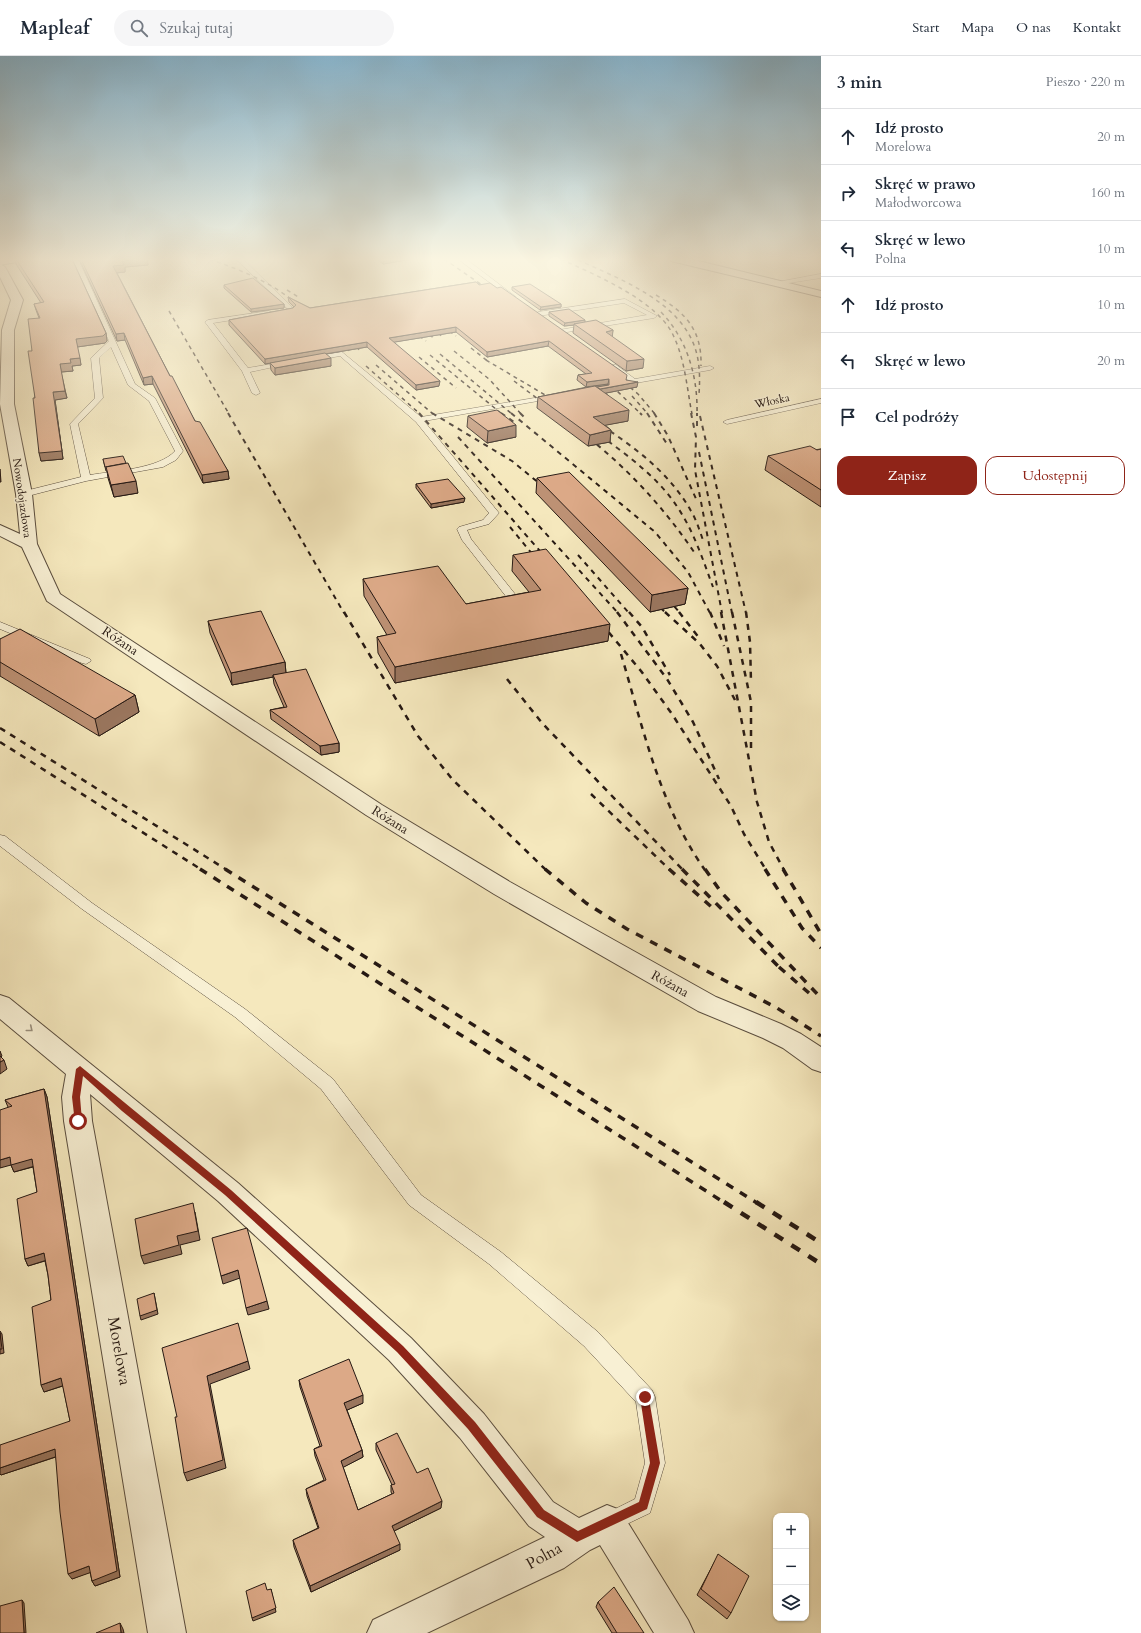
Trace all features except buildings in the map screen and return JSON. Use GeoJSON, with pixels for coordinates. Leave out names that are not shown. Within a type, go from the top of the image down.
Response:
{"type":"FeatureCollection","features":[{"type":"Feature","properties":{"kind":"street","name":"Nowodojazdowa"},"geometry":{"type":"LineString","coordinates":[[8,333],[8,404],[24,494],[28,544]]}},
{"type":"Feature","properties":{"kind":"street"},"geometry":{"type":"LineString","coordinates":[[0,530],[28,544]]}},
{"type":"Feature","properties":{"kind":"street","name":"Różana"},"geometry":{"type":"LineString","coordinates":[[28,544],[53,596],[374,810],[502,888],[666,982],[718,1010],[782,1036],[821,1061]]}},
{"type":"Feature","properties":{"kind":"street"},"geometry":{"type":"LineString","coordinates":[[0,1005],[80,1069],[125,1109],[228,1192],[400,1349],[472,1426],[541,1514],[592,1530],[675,1633]]}},
{"type":"Feature","properties":{"kind":"street","name":"Morelowa"},"geometry":{"type":"LineString","coordinates":[[80,1069],[76,1097],[78,1121],[167,1633]]}},
{"type":"Feature","properties":{"kind":"street","name":"Polna"},"geometry":{"type":"LineString","coordinates":[[386,1633],[551,1555],[592,1530]]}},
{"type":"Feature","properties":{"kind":"lane"},"geometry":{"type":"LineString","coordinates":[[24,494],[86,478],[160,465],[173,458],[179,451],[152,400],[132,385],[108,333]]}},
{"type":"Feature","properties":{"kind":"lane"},"geometry":{"type":"LineString","coordinates":[[216,333],[246,371],[256,393]]}},
{"type":"Feature","properties":{"kind":"lane"},"geometry":{"type":"LineString","coordinates":[[563,333],[573,339]]}},
{"type":"Feature","properties":{"kind":"lane"},"geometry":{"type":"LineString","coordinates":[[86,478],[74,424],[99,398],[95,358],[112,342]]}},
{"type":"Feature","properties":{"kind":"lane"},"geometry":{"type":"LineString","coordinates":[[246,371],[342,354],[419,420],[494,512],[486,522],[462,529],[467,540],[519,606]]}},
{"type":"Feature","properties":{"kind":"lane"},"geometry":{"type":"LineString","coordinates":[[604,360],[632,382],[710,368]]}},
{"type":"Feature","properties":{"kind":"lane"},"geometry":{"type":"LineString","coordinates":[[419,420],[565,394]]}},
{"type":"Feature","properties":{"kind":"lane","name":"Włoska"},"geometry":{"type":"LineString","coordinates":[[727,422],[821,401]]}},
{"type":"Feature","properties":{"kind":"lane"},"geometry":{"type":"LineString","coordinates":[[0,625],[86,661]]}},
{"type":"Feature","properties":{"kind":"lane"},"geometry":{"type":"LineString","coordinates":[[0,839],[87,906],[240,1013],[327,1084],[415,1200],[495,1258],[591,1339],[645,1397],[655,1463],[643,1506],[592,1530]]}},
{"type":"Feature","properties":{"kind":"railway"},"geometry":{"type":"LineString","coordinates":[[182,333],[229,414]]}},
{"type":"Feature","properties":{"kind":"railway"},"geometry":{"type":"LineString","coordinates":[[415,333],[426,341]]}},
{"type":"Feature","properties":{"kind":"railway"},"geometry":{"type":"LineString","coordinates":[[426,333],[435,339]]}},
{"type":"Feature","properties":{"kind":"railway"},"geometry":{"type":"LineString","coordinates":[[438,333],[444,338]]}},
{"type":"Feature","properties":{"kind":"railway"},"geometry":{"type":"LineString","coordinates":[[452,333],[456,336]]}},
{"type":"Feature","properties":{"kind":"railway"},"geometry":{"type":"LineString","coordinates":[[671,333],[681,355],[692,414]]}},
{"type":"Feature","properties":{"kind":"railway"},"geometry":{"type":"LineString","coordinates":[[677,333],[684,346],[693,372],[697,400],[697,426]]}},
{"type":"Feature","properties":{"kind":"railway"},"geometry":{"type":"LineString","coordinates":[[688,333],[696,351],[698,362],[700,383],[699,394]]}},
{"type":"Feature","properties":{"kind":"railway"},"geometry":{"type":"LineString","coordinates":[[695,333],[701,353],[701,366]]}},
{"type":"Feature","properties":{"kind":"railway"},"geometry":{"type":"LineString","coordinates":[[350,342],[362,352]]}},
{"type":"Feature","properties":{"kind":"railway"},"geometry":{"type":"LineString","coordinates":[[340,343],[352,353]]}},
{"type":"Feature","properties":{"kind":"railway"},"geometry":{"type":"LineString","coordinates":[[471,348],[487,360]]}},
{"type":"Feature","properties":{"kind":"railway"},"geometry":{"type":"LineString","coordinates":[[454,351],[489,379],[521,414]]}},
{"type":"Feature","properties":{"kind":"railway"},"geometry":{"type":"LineString","coordinates":[[440,354],[512,414]]}},
{"type":"Feature","properties":{"kind":"railway"},"geometry":{"type":"LineString","coordinates":[[430,355],[502,414]]}},
{"type":"Feature","properties":{"kind":"railway"},"geometry":{"type":"LineString","coordinates":[[419,357],[456,388]]}},
{"type":"Feature","properties":{"kind":"railway"},"geometry":{"type":"LineString","coordinates":[[487,360],[557,402]]}},
{"type":"Feature","properties":{"kind":"railway"},"geometry":{"type":"LineString","coordinates":[[487,360],[490,363]]}},
{"type":"Feature","properties":{"kind":"railway"},"geometry":{"type":"LineString","coordinates":[[376,365],[433,414]]}},
{"type":"Feature","properties":{"kind":"railway"},"geometry":{"type":"LineString","coordinates":[[366,366],[419,414]]}},
{"type":"Feature","properties":{"kind":"railway"},"geometry":{"type":"LineString","coordinates":[[598,378],[616,390],[641,414]]}},
{"type":"Feature","properties":{"kind":"railway"},"geometry":{"type":"LineString","coordinates":[[514,381],[546,405]]}},
{"type":"Feature","properties":{"kind":"railway"},"geometry":{"type":"LineString","coordinates":[[624,382],[638,394],[655,414]]}},
{"type":"Feature","properties":{"kind":"railway"},"geometry":{"type":"LineString","coordinates":[[632,396],[648,414]]}},
{"type":"Feature","properties":{"kind":"railway"},"geometry":{"type":"LineString","coordinates":[[228,413],[344,613]]}},
{"type":"Feature","properties":{"kind":"railway"},"geometry":{"type":"LineString","coordinates":[[432,413],[512,461],[545,488]]}},
{"type":"Feature","properties":{"kind":"railway"},"geometry":{"type":"LineString","coordinates":[[501,413],[517,424]]}},
{"type":"Feature","properties":{"kind":"railway"},"geometry":{"type":"LineString","coordinates":[[511,413],[655,532],[688,572],[710,613]]}},
{"type":"Feature","properties":{"kind":"railway"},"geometry":{"type":"LineString","coordinates":[[647,413],[667,444]]}},
{"type":"Feature","properties":{"kind":"railway"},"geometry":{"type":"LineString","coordinates":[[654,413],[668,436],[697,501]]}},
{"type":"Feature","properties":{"kind":"railway"},"geometry":{"type":"LineString","coordinates":[[691,413],[696,437],[695,470],[722,613]]}},
{"type":"Feature","properties":{"kind":"railway"},"geometry":{"type":"LineString","coordinates":[[419,414],[547,559]]}},
{"type":"Feature","properties":{"kind":"railway"},"geometry":{"type":"LineString","coordinates":[[521,414],[526,419]]}},
{"type":"Feature","properties":{"kind":"railway"},"geometry":{"type":"LineString","coordinates":[[700,416],[746,613]]}},
{"type":"Feature","properties":{"kind":"railway"},"geometry":{"type":"LineString","coordinates":[[610,431],[645,457],[675,487],[693,515],[704,543]]}},
{"type":"Feature","properties":{"kind":"railway"},"geometry":{"type":"LineString","coordinates":[[600,435],[642,468],[670,497],[684,517],[702,556],[713,587]]}},
{"type":"Feature","properties":{"kind":"railway"},"geometry":{"type":"LineString","coordinates":[[458,437],[618,613]]}},
{"type":"Feature","properties":{"kind":"railway"},"geometry":{"type":"LineString","coordinates":[[589,438],[646,491],[671,520],[694,552]]}},
{"type":"Feature","properties":{"kind":"railway"},"geometry":{"type":"LineString","coordinates":[[699,452],[732,613]]}},
{"type":"Feature","properties":{"kind":"railway"},"geometry":{"type":"LineString","coordinates":[[510,527],[538,561]]}},
{"type":"Feature","properties":{"kind":"railway"},"geometry":{"type":"LineString","coordinates":[[578,555],[629,613]]}},
{"type":"Feature","properties":{"kind":"railway"},"geometry":{"type":"LineString","coordinates":[[668,599],[680,613]]}},
{"type":"Feature","properties":{"kind":"railway"},"geometry":{"type":"LineString","coordinates":[[653,601],[666,613]]}},
{"type":"Feature","properties":{"kind":"railway"},"geometry":{"type":"LineString","coordinates":[[344,612],[418,736],[452,779],[546,870]]}},
{"type":"Feature","properties":{"kind":"railway"},"geometry":{"type":"LineString","coordinates":[[617,612],[667,679],[693,722],[719,779]]}},
{"type":"Feature","properties":{"kind":"railway"},"geometry":{"type":"LineString","coordinates":[[629,612],[642,627],[670,675]]}},
{"type":"Feature","properties":{"kind":"railway"},"geometry":{"type":"LineString","coordinates":[[665,612],[700,644],[717,666],[735,700]]}},
{"type":"Feature","properties":{"kind":"railway"},"geometry":{"type":"LineString","coordinates":[[679,612],[700,639]]}},
{"type":"Feature","properties":{"kind":"railway"},"geometry":{"type":"LineString","coordinates":[[710,612],[724,646]]}},
{"type":"Feature","properties":{"kind":"railway"},"geometry":{"type":"LineString","coordinates":[[721,612],[757,802],[769,842],[784,870]]}},
{"type":"Feature","properties":{"kind":"railway"},"geometry":{"type":"LineString","coordinates":[[732,612],[751,702],[751,748]]}},
{"type":"Feature","properties":{"kind":"railway"},"geometry":{"type":"LineString","coordinates":[[746,612],[750,642],[751,682]]}},
{"type":"Feature","properties":{"kind":"railway"},"geometry":{"type":"LineString","coordinates":[[601,623],[641,671],[672,714],[731,806],[744,834],[766,870]]}},
{"type":"Feature","properties":{"kind":"railway"},"geometry":{"type":"LineString","coordinates":[[621,654],[645,738],[664,793],[689,846],[705,870]]}},
{"type":"Feature","properties":{"kind":"railway"},"geometry":{"type":"LineString","coordinates":[[507,679],[542,723],[683,870]]}},
{"type":"Feature","properties":{"kind":"railway"},"geometry":{"type":"LineString","coordinates":[[0,728],[227,870]]}},
{"type":"Feature","properties":{"kind":"railway"},"geometry":{"type":"LineString","coordinates":[[0,742],[202,870]]}},
{"type":"Feature","properties":{"kind":"railway"},"geometry":{"type":"LineString","coordinates":[[591,794],[670,870]]}},
{"type":"Feature","properties":{"kind":"railway"},"geometry":{"type":"LineString","coordinates":[[200,869],[725,1203]]}},
{"type":"Feature","properties":{"kind":"railway"},"geometry":{"type":"LineString","coordinates":[[225,869],[757,1203]]}},
{"type":"Feature","properties":{"kind":"railway"},"geometry":{"type":"LineString","coordinates":[[545,869],[586,903],[627,929],[777,1008],[821,1036]]}},
{"type":"Feature","properties":{"kind":"railway"},"geometry":{"type":"LineString","coordinates":[[669,869],[716,911]]}},
{"type":"Feature","properties":{"kind":"railway"},"geometry":{"type":"LineString","coordinates":[[682,869],[779,967]]}},
{"type":"Feature","properties":{"kind":"railway"},"geometry":{"type":"LineString","coordinates":[[705,869],[721,892],[821,998]]}},
{"type":"Feature","properties":{"kind":"railway"},"geometry":{"type":"LineString","coordinates":[[765,869],[802,928],[821,948]]}},
{"type":"Feature","properties":{"kind":"railway"},"geometry":{"type":"LineString","coordinates":[[783,869],[821,934]]}},
{"type":"Feature","properties":{"kind":"railway"},"geometry":{"type":"LineString","coordinates":[[779,967],[809,993]]}},
{"type":"Feature","properties":{"kind":"railway"},"geometry":{"type":"LineString","coordinates":[[724,1202],[821,1264]]}},
{"type":"Feature","properties":{"kind":"railway"},"geometry":{"type":"LineString","coordinates":[[756,1202],[821,1243]]}},
{"type":"Feature","properties":{"kind":"route"},"geometry":{"type":"LineString","coordinates":[[78,1121],[76,1097],[80,1069],[125,1109],[228,1192],[400,1349],[472,1426],[541,1514],[577,1537],[643,1506],[655,1463],[645,1397]]}}]}
